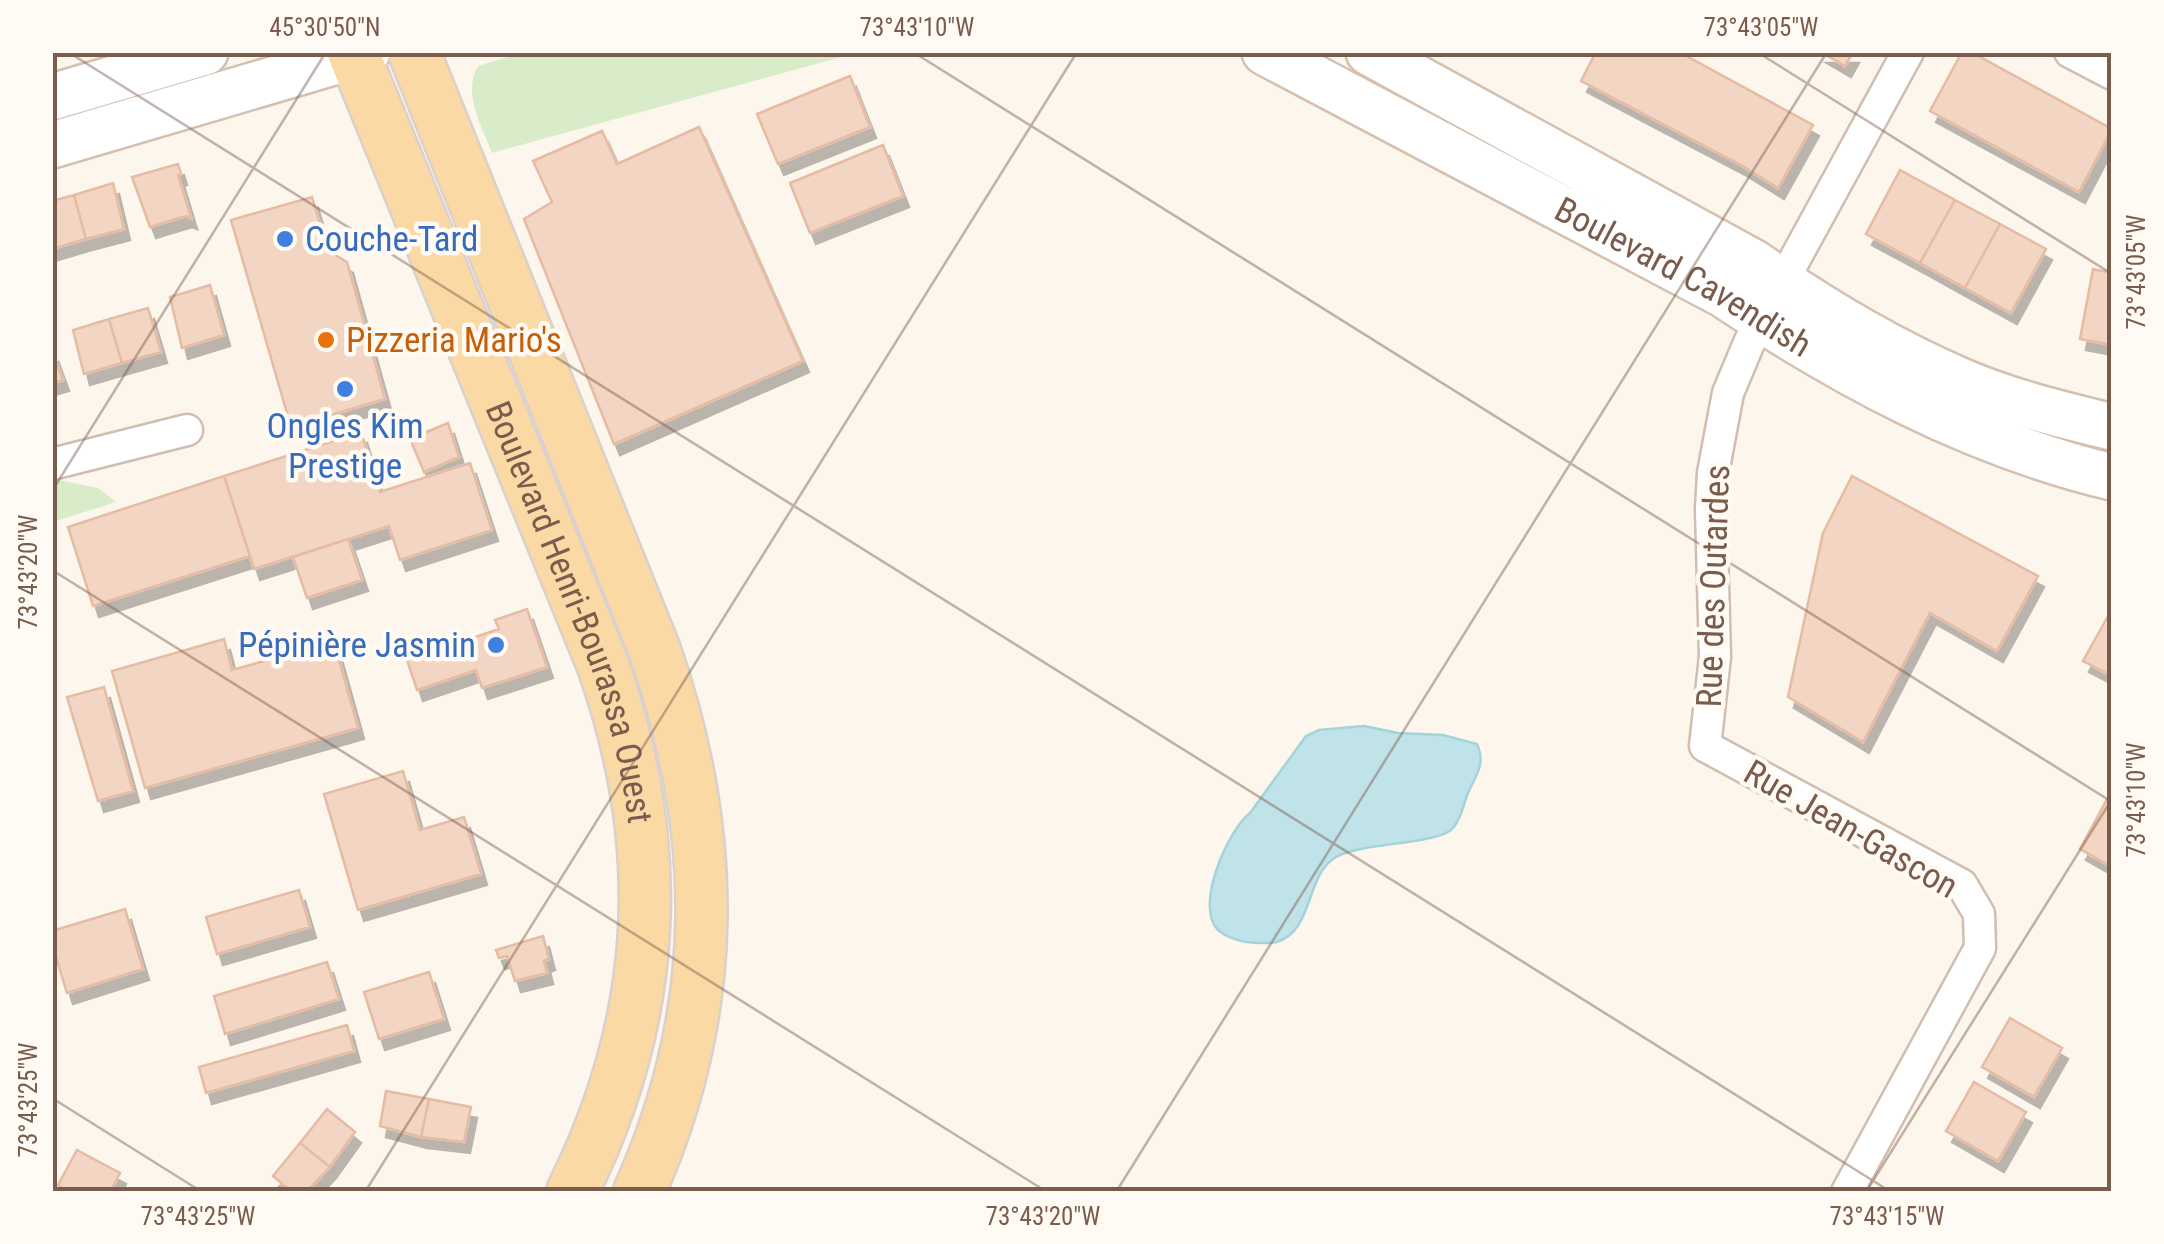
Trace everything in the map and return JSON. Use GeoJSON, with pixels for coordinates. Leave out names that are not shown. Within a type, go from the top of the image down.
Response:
{"type":"FeatureCollection","features":[{"type":"Feature","properties":{"kind":"main road"},"geometry":{"type":"LineString","coordinates":[[52,97],[204,52]]}},
{"type":"Feature","properties":{"kind":"main road","name":"Boulevard Henri-Bourassa Ouest"},"geometry":{"type":"LineString","coordinates":[[414,52],[655,651],[688,762],[699,842],[703,925],[696,1008],[678,1090],[639,1192]]}},
{"type":"Feature","properties":{"kind":"main road","name":"Boulevard Cavendish"},"geometry":{"type":"LineString","coordinates":[[1265,52],[1723,294],[1771,301],[1886,344],[1956,379],[2033,407],[2112,426]]}},
{"type":"Feature","properties":{"kind":"main road","name":"Boulevard Cavendish"},"geometry":{"type":"LineString","coordinates":[[1369,52],[1754,264],[1790,339],[1950,423],[2004,446],[2112,477]]}},
{"type":"Feature","properties":{"kind":"main road"},"geometry":{"type":"LineString","coordinates":[[52,145],[266,85],[358,53]]}},
{"type":"Feature","properties":{"kind":"main road","name":"Boulevard Henri-Bourassa Ouest"},"geometry":{"type":"LineString","coordinates":[[358,53],[602,663],[636,785],[647,894],[642,971],[631,1031],[613,1094],[572,1192]]}},
{"type":"Feature","properties":{"kind":"street","name":"Rue des Outardes"},"geometry":{"type":"LineString","coordinates":[[1706,746],[1715,657],[1711,509],[1717,445],[1728,392],[1771,301],[1908,52]]}},
{"type":"Feature","properties":{"kind":"street"},"geometry":{"type":"LineString","coordinates":[[2070,52],[2112,74]]}},
{"type":"Feature","properties":{"kind":"street"},"geometry":{"type":"LineString","coordinates":[[52,464],[187,430]]}},
{"type":"Feature","properties":{"kind":"street","name":"Rue Jean-Gascon"},"geometry":{"type":"LineString","coordinates":[[1706,746],[1962,884],[1979,914],[1980,948],[1847,1192]]}},
{"type":"Feature","properties":{"kind":"green space"},"geometry":{"type":"Polygon","coordinates":[[[521,53],[856,53],[492,153],[475,110],[474,76],[478,66],[521,53]]]}},
{"type":"Feature","properties":{"kind":"green space"},"geometry":{"type":"Polygon","coordinates":[[[53,479],[98,488],[116,502],[53,522],[53,479]]]}},
{"type":"Feature","properties":{"kind":"water"},"geometry":{"type":"Polygon","coordinates":[[[1364,726],[1398,733],[1443,735],[1477,744],[1479,769],[1456,824],[1445,834],[1432,838],[1336,857],[1319,876],[1297,927],[1276,942],[1246,942],[1218,930],[1212,919],[1212,887],[1224,851],[1241,822],[1306,736],[1319,730],[1364,726]]]}},
{"type":"Feature","properties":{"kind":"building"},"geometry":{"type":"Polygon","coordinates":[[[1596,52],[1679,52],[1813,125],[1778,188],[1581,81],[1596,52]]]}},
{"type":"Feature","properties":{"kind":"building"},"geometry":{"type":"Polygon","coordinates":[[[1821,52],[1853,52],[1845,66],[1821,52]]]}},
{"type":"Feature","properties":{"kind":"building"},"geometry":{"type":"Polygon","coordinates":[[[1962,52],[1971,52],[2112,129],[2079,192],[1930,111],[1962,52]]]}},
{"type":"Feature","properties":{"kind":"building"},"geometry":{"type":"Polygon","coordinates":[[[850,76],[870,127],[778,164],[757,114],[850,76]]]}},
{"type":"Feature","properties":{"kind":"building"},"geometry":{"type":"Polygon","coordinates":[[[699,127],[803,361],[614,444],[524,219],[552,202],[533,161],[602,131],[617,164],[699,127]]]}},
{"type":"Feature","properties":{"kind":"building"},"geometry":{"type":"Polygon","coordinates":[[[883,145],[903,196],[810,233],[790,183],[883,145]]]}},
{"type":"Feature","properties":{"kind":"building"},"geometry":{"type":"Polygon","coordinates":[[[178,164],[191,218],[186,216],[150,227],[132,177],[178,164]]]}},
{"type":"Feature","properties":{"kind":"building"},"geometry":{"type":"Polygon","coordinates":[[[1900,170],[1955,200],[1920,263],[1866,234],[1900,170]]]}},
{"type":"Feature","properties":{"kind":"building"},"geometry":{"type":"Polygon","coordinates":[[[113,183],[124,229],[86,239],[74,195],[113,183]]]}},
{"type":"Feature","properties":{"kind":"building"},"geometry":{"type":"Polygon","coordinates":[[[74,195],[86,239],[52,249],[52,201],[74,195]]]}},
{"type":"Feature","properties":{"kind":"building"},"geometry":{"type":"Polygon","coordinates":[[[312,197],[328,251],[347,262],[385,399],[291,427],[231,220],[312,197]]]}},
{"type":"Feature","properties":{"kind":"building"},"geometry":{"type":"Polygon","coordinates":[[[1955,200],[2000,224],[1965,288],[1920,263],[1955,200]]]}},
{"type":"Feature","properties":{"kind":"building"},"geometry":{"type":"Polygon","coordinates":[[[2000,224],[2046,249],[2011,313],[1965,288],[2000,224]]]}},
{"type":"Feature","properties":{"kind":"building"},"geometry":{"type":"Polygon","coordinates":[[[2093,269],[2112,273],[2112,345],[2080,339],[2093,269]]]}},
{"type":"Feature","properties":{"kind":"building"},"geometry":{"type":"Polygon","coordinates":[[[210,285],[224,335],[182,348],[170,297],[210,285]]]}},
{"type":"Feature","properties":{"kind":"building"},"geometry":{"type":"Polygon","coordinates":[[[148,308],[161,352],[122,363],[109,319],[148,308]]]}},
{"type":"Feature","properties":{"kind":"building"},"geometry":{"type":"Polygon","coordinates":[[[109,319],[122,363],[84,374],[73,330],[109,319]]]}},
{"type":"Feature","properties":{"kind":"building"},"geometry":{"type":"Polygon","coordinates":[[[52,350],[63,380],[52,383],[52,350]]]}},
{"type":"Feature","properties":{"kind":"building"},"geometry":{"type":"Polygon","coordinates":[[[448,423],[459,457],[424,472],[410,439],[448,423]]]}},
{"type":"Feature","properties":{"kind":"building"},"geometry":{"type":"Polygon","coordinates":[[[361,432],[380,492],[470,463],[492,530],[400,560],[389,526],[254,569],[224,476],[361,432]]]}},
{"type":"Feature","properties":{"kind":"building"},"geometry":{"type":"Polygon","coordinates":[[[224,476],[250,556],[93,606],[68,527],[224,476]]]}},
{"type":"Feature","properties":{"kind":"building"},"geometry":{"type":"Polygon","coordinates":[[[1852,476],[2038,576],[1997,651],[1930,613],[1863,742],[1788,697],[1823,533],[1852,476]]]}},
{"type":"Feature","properties":{"kind":"building"},"geometry":{"type":"Polygon","coordinates":[[[348,539],[362,580],[307,598],[293,557],[348,539]]]}},
{"type":"Feature","properties":{"kind":"building","name":"Pépinière Jasmin"},"geometry":{"type":"Polygon","coordinates":[[[527,609],[547,667],[482,688],[476,670],[417,690],[407,660],[499,629],[495,620],[527,609]]]}},
{"type":"Feature","properties":{"kind":"building"},"geometry":{"type":"Polygon","coordinates":[[[2112,609],[2112,676],[2083,661],[2112,609]]]}},
{"type":"Feature","properties":{"kind":"building"},"geometry":{"type":"Polygon","coordinates":[[[224,639],[232,670],[334,642],[358,728],[145,788],[112,671],[224,639]]]}},
{"type":"Feature","properties":{"kind":"building"},"geometry":{"type":"Polygon","coordinates":[[[104,687],[133,791],[98,801],[67,697],[104,687]]]}},
{"type":"Feature","properties":{"kind":"building"},"geometry":{"type":"Polygon","coordinates":[[[403,771],[420,830],[464,817],[481,874],[358,910],[324,794],[403,771]]]}},
{"type":"Feature","properties":{"kind":"building"},"geometry":{"type":"Polygon","coordinates":[[[2112,790],[2112,867],[2080,849],[2112,790]]]}},
{"type":"Feature","properties":{"kind":"building"},"geometry":{"type":"Polygon","coordinates":[[[299,890],[310,927],[217,954],[206,917],[299,890]]]}},
{"type":"Feature","properties":{"kind":"building"},"geometry":{"type":"Polygon","coordinates":[[[125,909],[143,969],[67,993],[52,944],[52,931],[125,909]]]}},
{"type":"Feature","properties":{"kind":"building"},"geometry":{"type":"Polygon","coordinates":[[[543,936],[549,959],[544,961],[547,973],[515,981],[507,956],[499,958],[496,950],[543,936]]]}},
{"type":"Feature","properties":{"kind":"building"},"geometry":{"type":"Polygon","coordinates":[[[327,962],[339,999],[225,1034],[214,996],[327,962]]]}},
{"type":"Feature","properties":{"kind":"building"},"geometry":{"type":"Polygon","coordinates":[[[429,972],[444,1019],[379,1039],[364,992],[429,972]]]}},
{"type":"Feature","properties":{"kind":"building"},"geometry":{"type":"Polygon","coordinates":[[[2010,1018],[2062,1048],[2034,1097],[1982,1067],[2010,1018]]]}},
{"type":"Feature","properties":{"kind":"building"},"geometry":{"type":"Polygon","coordinates":[[[347,1025],[354,1051],[206,1093],[199,1067],[347,1025]]]}},
{"type":"Feature","properties":{"kind":"building"},"geometry":{"type":"Polygon","coordinates":[[[1974,1082],[2026,1112],[1998,1161],[1946,1131],[1974,1082]]]}},
{"type":"Feature","properties":{"kind":"building"},"geometry":{"type":"Polygon","coordinates":[[[386,1091],[429,1099],[421,1137],[380,1126],[386,1091]]]}},
{"type":"Feature","properties":{"kind":"building"},"geometry":{"type":"Polygon","coordinates":[[[429,1099],[471,1107],[464,1142],[421,1137],[429,1099]]]}},
{"type":"Feature","properties":{"kind":"building"},"geometry":{"type":"Polygon","coordinates":[[[327,1109],[355,1132],[330,1167],[300,1143],[327,1109]]]}},
{"type":"Feature","properties":{"kind":"building"},"geometry":{"type":"Polygon","coordinates":[[[300,1143],[330,1167],[306,1192],[292,1192],[273,1176],[300,1143]]]}},
{"type":"Feature","properties":{"kind":"building"},"geometry":{"type":"Polygon","coordinates":[[[77,1150],[120,1173],[110,1192],[69,1192],[58,1185],[77,1150]]]}},
{"type":"Feature","properties":{"kind":"place","name":"Couche-Tard"},"geometry":{"type":"Point","coordinates":[285,239]}},
{"type":"Feature","properties":{"kind":"place","name":"Pizzeria Mario's"},"geometry":{"type":"Point","coordinates":[326,340]}},
{"type":"Feature","properties":{"kind":"place","name":"Ongles Kim Prestige"},"geometry":{"type":"Point","coordinates":[345,389]}},
{"type":"Feature","properties":{"kind":"place","name":"Pépinière Jasmin"},"geometry":{"type":"Point","coordinates":[496,645]}}]}
